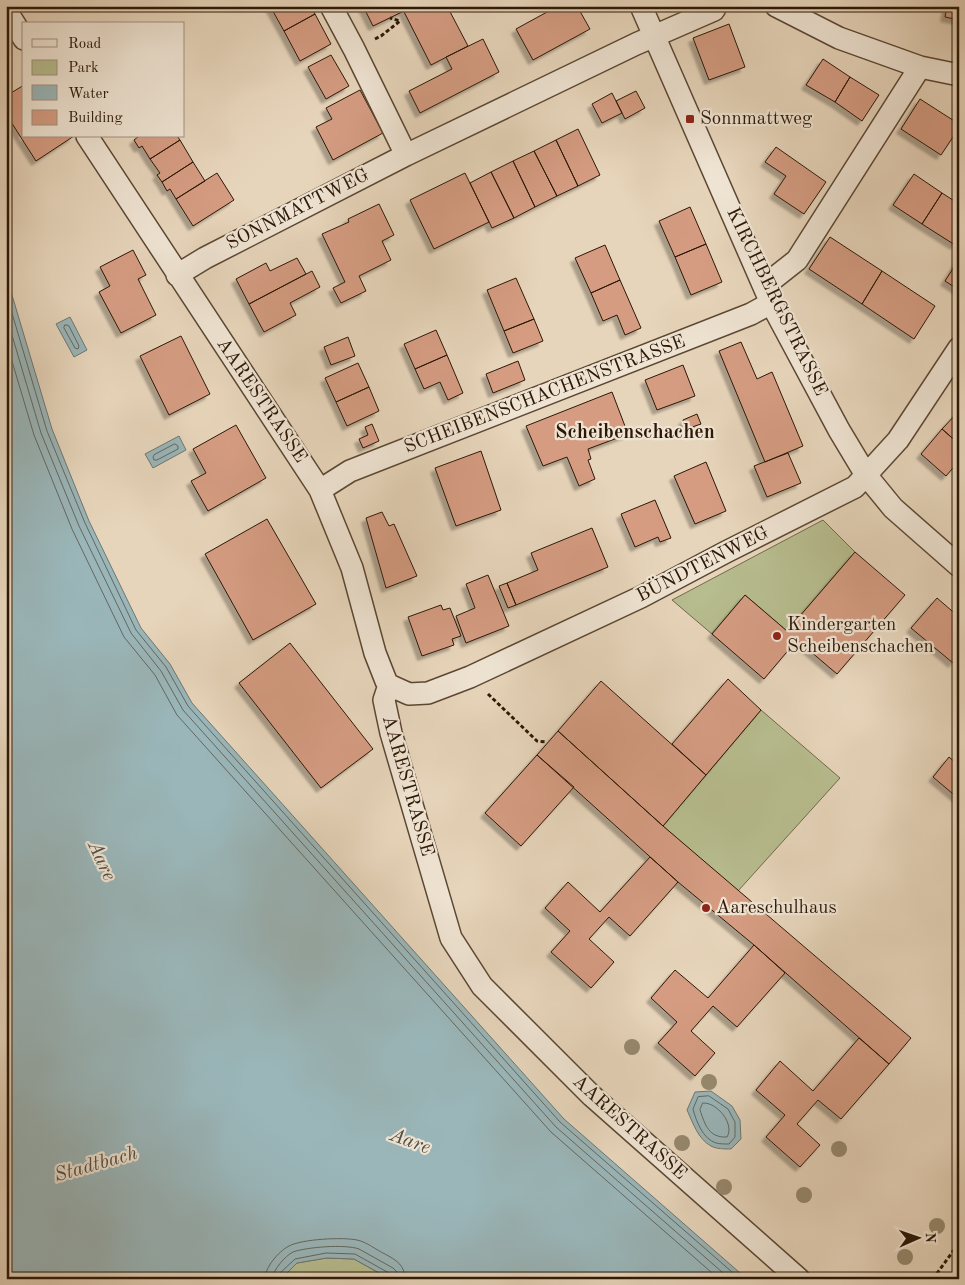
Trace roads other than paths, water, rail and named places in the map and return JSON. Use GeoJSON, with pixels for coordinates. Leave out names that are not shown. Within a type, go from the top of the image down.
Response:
{"type":"FeatureCollection","features":[{"type":"Feature","properties":{"kind":"street"},"geometry":{"type":"LineString","coordinates":[[331,6],[406,155]]}},
{"type":"Feature","properties":{"kind":"street","name":"KIRCHBERGSTRASSE"},"geometry":{"type":"LineString","coordinates":[[641,6],[767,294],[839,430],[866,475],[893,508],[959,566]]}},
{"type":"Feature","properties":{"kind":"street","name":"SONNMATTWEG"},"geometry":{"type":"LineString","coordinates":[[178,275],[205,258],[406,155],[636,44],[714,10],[716,6]]}},
{"type":"Feature","properties":{"kind":"street"},"geometry":{"type":"LineString","coordinates":[[776,6],[839,38],[920,67],[959,75]]}},
{"type":"Feature","properties":{"kind":"street"},"geometry":{"type":"LineString","coordinates":[[6,10],[22,36]]}},
{"type":"Feature","properties":{"kind":"street","name":"SCHEIBENSCHACHENSTRASSE"},"geometry":{"type":"LineString","coordinates":[[320,490],[350,472],[751,314],[796,260],[920,67]]}},
{"type":"Feature","properties":{"kind":"street","name":"AARESTRASSE"},"geometry":{"type":"LineString","coordinates":[[88,138],[320,490],[352,568],[375,653],[389,685],[384,700],[391,733],[451,938],[482,986],[592,1096],[798,1279]]}},
{"type":"Feature","properties":{"kind":"street","name":"BÜNDTENWEG"},"geometry":{"type":"LineString","coordinates":[[389,685],[409,694],[428,693],[470,677],[641,597],[855,487],[898,440],[959,348]]}},
{"type":"Feature","properties":{"kind":"water"},"geometry":{"type":"Polygon","coordinates":[[[6,275],[52,429],[89,521],[141,628],[170,664],[192,703],[564,1119],[747,1279],[390,1279],[354,1259],[327,1258],[297,1263],[283,1279],[6,1279],[6,275]]]}},
{"type":"Feature","properties":{"kind":"water"},"geometry":{"type":"Polygon","coordinates":[[[70,317],[87,350],[74,357],[56,324],[70,317]]]}},
{"type":"Feature","properties":{"kind":"water"},"geometry":{"type":"Polygon","coordinates":[[[179,436],[186,450],[153,468],[145,454],[179,436]]]}},
{"type":"Feature","properties":{"kind":"water"},"geometry":{"type":"Polygon","coordinates":[[[711,1091],[732,1106],[740,1120],[741,1139],[731,1149],[715,1148],[706,1143],[696,1130],[687,1110],[695,1092],[711,1091]]]}},
{"type":"Feature","properties":{"kind":"place","name":"Sonnmattweg"},"geometry":{"type":"Point","coordinates":[690,119]}},
{"type":"Feature","properties":{"kind":"place","name":"Kindergarten Scheibenschachen"},"geometry":{"type":"Point","coordinates":[777,636]}},
{"type":"Feature","properties":{"kind":"place","name":"Aareschulhaus"},"geometry":{"type":"Point","coordinates":[706,908]}},
{"type":"Feature","properties":{"kind":"district","name":"Scheibenschachen"},"geometry":{"type":"Point","coordinates":[635,433]}},
{"type":"Feature","properties":{"kind":"water label","name":"Aare"},"geometry":{"type":"Point","coordinates":[101,861]}},
{"type":"Feature","properties":{"kind":"water label","name":"Aare"},"geometry":{"type":"Point","coordinates":[410,1142]}},
{"type":"Feature","properties":{"kind":"water label","name":"Stadtbach"},"geometry":{"type":"Point","coordinates":[96,1165]}}]}
